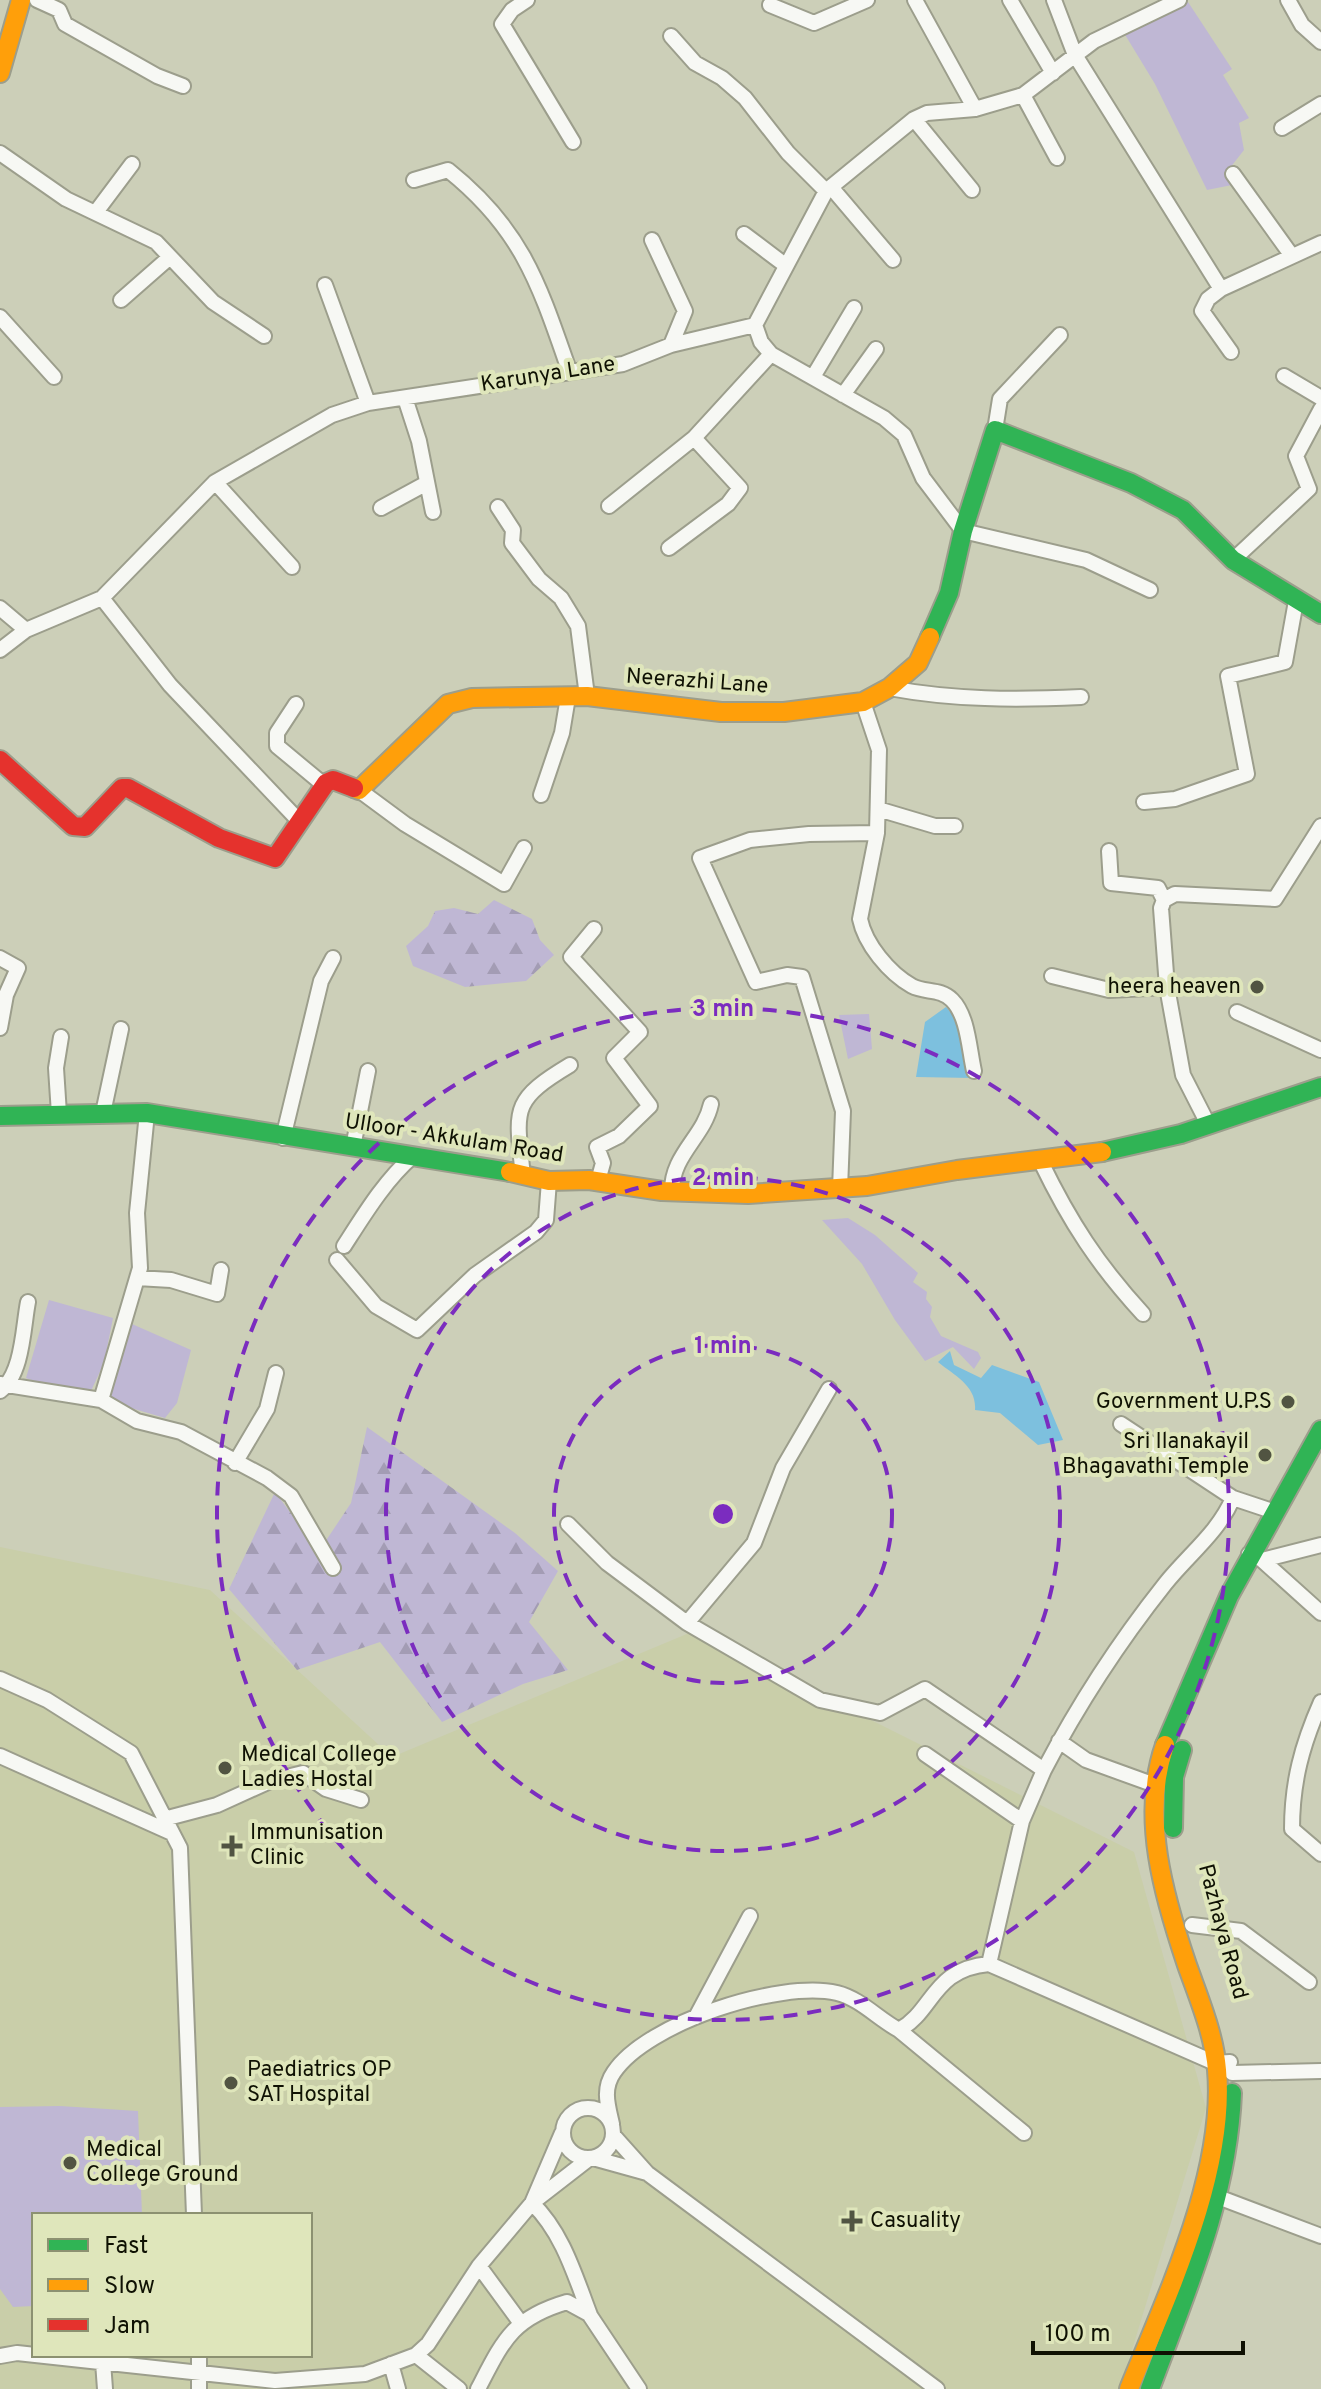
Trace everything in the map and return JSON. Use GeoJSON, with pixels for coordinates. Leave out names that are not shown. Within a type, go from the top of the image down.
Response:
{"type":"FeatureCollection","features":[{"type":"Feature","properties":{"kind":"main road"},"geometry":{"type":"LineString","coordinates":[[0,73],[2,47],[21,0]]}},
{"type":"Feature","properties":{"kind":"main road"},"geometry":{"type":"LineString","coordinates":[[995,430],[1131,483],[1183,510],[1233,560],[1321,614]]}},
{"type":"Feature","properties":{"kind":"main road","name":"Neerazhi Lane"},"geometry":{"type":"LineString","coordinates":[[359,790],[448,704],[472,698],[578,696],[721,712],[784,712],[863,702],[889,688],[918,663],[949,593],[963,531],[995,430]]}},
{"type":"Feature","properties":{"kind":"main road"},"geometry":{"type":"LineString","coordinates":[[0,760],[73,826],[85,827],[122,788],[134,787],[167,809],[275,858],[324,785],[333,780],[359,790]]}},
{"type":"Feature","properties":{"kind":"main road","name":"Ulloor - Akkulam Road"},"geometry":{"type":"LineString","coordinates":[[0,1116],[147,1113],[549,1181],[598,1181],[672,1192],[748,1194],[840,1189],[1008,1163],[1041,1162],[1144,1143],[1321,1087]]}},
{"type":"Feature","properties":{"kind":"main road"},"geometry":{"type":"LineString","coordinates":[[1129,2389],[1176,2262],[1210,2153],[1226,2066],[1175,1929],[1156,1820],[1155,1785],[1167,1743],[1195,1670],[1256,1557],[1272,1511],[1321,1430]]}},
{"type":"Feature","properties":{"kind":"main road","name":"Pazhaya Road"},"geometry":{"type":"LineString","coordinates":[[1150,2389],[1218,2197],[1232,2140],[1226,2066],[1174,1841],[1174,1777],[1195,1713],[1256,1557],[1321,1460]]}},
{"type":"Feature","properties":{"kind":"street"},"geometry":{"type":"LineString","coordinates":[[37,0],[59,10],[65,24],[157,76],[183,86]]}},
{"type":"Feature","properties":{"kind":"street"},"geometry":{"type":"LineString","coordinates":[[527,0],[512,10],[502,24],[573,142]]}},
{"type":"Feature","properties":{"kind":"street"},"geometry":{"type":"LineString","coordinates":[[770,5],[814,23],[867,0]]}},
{"type":"Feature","properties":{"kind":"street"},"geometry":{"type":"LineString","coordinates":[[915,0],[975,109]]}},
{"type":"Feature","properties":{"kind":"street"},"geometry":{"type":"LineString","coordinates":[[1010,0],[1053,73]]}},
{"type":"Feature","properties":{"kind":"street"},"geometry":{"type":"LineString","coordinates":[[1054,0],[1075,55],[1221,289]]}},
{"type":"Feature","properties":{"kind":"street"},"geometry":{"type":"LineString","coordinates":[[1150,590],[1086,560],[963,531],[923,478],[904,435],[884,418],[771,354],[755,325],[828,189],[914,119],[927,113],[975,109],[1023,95],[1075,55],[1130,21],[1179,0]]}},
{"type":"Feature","properties":{"kind":"street"},"geometry":{"type":"LineString","coordinates":[[1288,0],[1302,25],[1321,42]]}},
{"type":"Feature","properties":{"kind":"street"},"geometry":{"type":"LineString","coordinates":[[671,36],[695,63],[722,78],[745,98],[788,153],[828,189],[893,260]]}},
{"type":"Feature","properties":{"kind":"street"},"geometry":{"type":"LineString","coordinates":[[1023,95],[1057,158]]}},
{"type":"Feature","properties":{"kind":"street"},"geometry":{"type":"LineString","coordinates":[[1282,128],[1321,104]]}},
{"type":"Feature","properties":{"kind":"street"},"geometry":{"type":"LineString","coordinates":[[914,119],[972,190]]}},
{"type":"Feature","properties":{"kind":"street"},"geometry":{"type":"LineString","coordinates":[[0,153],[66,199],[156,242],[213,302],[264,336]]}},
{"type":"Feature","properties":{"kind":"street"},"geometry":{"type":"LineString","coordinates":[[96,212],[132,164]]}},
{"type":"Feature","properties":{"kind":"street"},"geometry":{"type":"LineString","coordinates":[[414,180],[448,170],[509,230],[537,278],[569,370]]}},
{"type":"Feature","properties":{"kind":"street"},"geometry":{"type":"LineString","coordinates":[[1233,174],[1292,256]]}},
{"type":"Feature","properties":{"kind":"street"},"geometry":{"type":"LineString","coordinates":[[744,234],[785,265]]}},
{"type":"Feature","properties":{"kind":"street"},"geometry":{"type":"LineString","coordinates":[[652,240],[685,311],[671,345]]}},
{"type":"Feature","properties":{"kind":"street"},"geometry":{"type":"LineString","coordinates":[[1231,352],[1202,311],[1208,299],[1221,289],[1321,243]]}},
{"type":"Feature","properties":{"kind":"street"},"geometry":{"type":"LineString","coordinates":[[121,300],[170,257]]}},
{"type":"Feature","properties":{"kind":"street"},"geometry":{"type":"LineString","coordinates":[[325,285],[368,403]]}},
{"type":"Feature","properties":{"kind":"street"},"geometry":{"type":"LineString","coordinates":[[813,377],[854,308]]}},
{"type":"Feature","properties":{"kind":"street"},"geometry":{"type":"LineString","coordinates":[[0,317],[54,377]]}},
{"type":"Feature","properties":{"kind":"street","name":"Karunya Lane"},"geometry":{"type":"LineString","coordinates":[[0,650],[26,630],[102,598],[215,482],[332,415],[368,403],[623,364],[671,345],[755,325]]}},
{"type":"Feature","properties":{"kind":"street"},"geometry":{"type":"LineString","coordinates":[[995,430],[1000,399],[1060,335]]}},
{"type":"Feature","properties":{"kind":"street"},"geometry":{"type":"LineString","coordinates":[[843,395],[876,349]]}},
{"type":"Feature","properties":{"kind":"street"},"geometry":{"type":"LineString","coordinates":[[609,506],[694,438],[771,354]]}},
{"type":"Feature","properties":{"kind":"street"},"geometry":{"type":"LineString","coordinates":[[1284,376],[1321,398]]}},
{"type":"Feature","properties":{"kind":"street"},"geometry":{"type":"LineString","coordinates":[[405,398],[433,512]]}},
{"type":"Feature","properties":{"kind":"street"},"geometry":{"type":"LineString","coordinates":[[1233,560],[1309,489],[1296,456],[1321,409]]}},
{"type":"Feature","properties":{"kind":"street"},"geometry":{"type":"LineString","coordinates":[[669,548],[728,504],[740,488],[694,438]]}},
{"type":"Feature","properties":{"kind":"street"},"geometry":{"type":"LineString","coordinates":[[215,482],[292,567]]}},
{"type":"Feature","properties":{"kind":"street"},"geometry":{"type":"LineString","coordinates":[[381,508],[427,483]]}},
{"type":"Feature","properties":{"kind":"street"},"geometry":{"type":"LineString","coordinates":[[498,507],[513,530],[512,543],[539,579],[561,598],[578,626],[584,649],[578,696],[541,795]]}},
{"type":"Feature","properties":{"kind":"street"},"geometry":{"type":"LineString","coordinates":[[102,598],[170,685],[300,822]]}},
{"type":"Feature","properties":{"kind":"street"},"geometry":{"type":"LineString","coordinates":[[1144,802],[1175,799],[1247,774],[1228,676],[1285,662],[1296,601]]}},
{"type":"Feature","properties":{"kind":"street"},"geometry":{"type":"LineString","coordinates":[[0,608],[26,630]]}},
{"type":"Feature","properties":{"kind":"street"},"geometry":{"type":"LineString","coordinates":[[889,688],[934,696],[1018,700],[1081,697]]}},
{"type":"Feature","properties":{"kind":"street"},"geometry":{"type":"LineString","coordinates":[[863,702],[879,750],[877,833],[860,919],[862,932],[876,952],[914,987],[938,991],[950,998],[960,1010],[974,1071]]}},
{"type":"Feature","properties":{"kind":"street"},"geometry":{"type":"LineString","coordinates":[[296,704],[277,733],[277,746],[324,785]]}},
{"type":"Feature","properties":{"kind":"street"},"geometry":{"type":"LineString","coordinates":[[359,790],[405,824],[504,884],[524,848]]}},
{"type":"Feature","properties":{"kind":"street"},"geometry":{"type":"LineString","coordinates":[[878,809],[935,826],[955,826]]}},
{"type":"Feature","properties":{"kind":"street"},"geometry":{"type":"LineString","coordinates":[[1164,900],[1175,894],[1275,899],[1321,826]]}},
{"type":"Feature","properties":{"kind":"street"},"geometry":{"type":"LineString","coordinates":[[840,1189],[843,1111],[802,977],[787,975],[756,982],[700,858],[750,840],[809,834],[877,833]]}},
{"type":"Feature","properties":{"kind":"street"},"geometry":{"type":"LineString","coordinates":[[1109,851],[1111,883],[1158,888],[1164,900],[1161,925],[1167,987],[1183,1075],[1208,1124]]}},
{"type":"Feature","properties":{"kind":"street"},"geometry":{"type":"LineString","coordinates":[[594,929],[571,957],[640,1032],[614,1058],[650,1106],[619,1136],[597,1147],[603,1163],[598,1181]]}},
{"type":"Feature","properties":{"kind":"street"},"geometry":{"type":"LineString","coordinates":[[0,958],[18,968],[6,995],[0,1028]]}},
{"type":"Feature","properties":{"kind":"street"},"geometry":{"type":"LineString","coordinates":[[283,1138],[311,1036],[321,981],[333,958]]}},
{"type":"Feature","properties":{"kind":"street"},"geometry":{"type":"LineString","coordinates":[[1052,976],[1109,990],[1167,987]]}},
{"type":"Feature","properties":{"kind":"street"},"geometry":{"type":"LineString","coordinates":[[1237,1012],[1321,1050]]}},
{"type":"Feature","properties":{"kind":"street"},"geometry":{"type":"LineString","coordinates":[[103,1113],[121,1029]]}},
{"type":"Feature","properties":{"kind":"street"},"geometry":{"type":"LineString","coordinates":[[59,1114],[56,1068],[61,1037]]}},
{"type":"Feature","properties":{"kind":"street"},"geometry":{"type":"LineString","coordinates":[[523,1176],[519,1137],[522,1103],[534,1087],[570,1065]]}},
{"type":"Feature","properties":{"kind":"street"},"geometry":{"type":"LineString","coordinates":[[353,1147],[368,1071]]}},
{"type":"Feature","properties":{"kind":"street"},"geometry":{"type":"LineString","coordinates":[[672,1192],[672,1172],[708,1117],[711,1104]]}},
{"type":"Feature","properties":{"kind":"street"},"geometry":{"type":"LineString","coordinates":[[101,1400],[140,1268],[137,1213],[147,1113]]}},
{"type":"Feature","properties":{"kind":"street"},"geometry":{"type":"LineString","coordinates":[[344,1246],[395,1172],[413,1156]]}},
{"type":"Feature","properties":{"kind":"street"},"geometry":{"type":"LineString","coordinates":[[1041,1162],[1068,1219],[1093,1256],[1143,1314]]}},
{"type":"Feature","properties":{"kind":"street"},"geometry":{"type":"LineString","coordinates":[[337,1260],[376,1306],[417,1330],[475,1275],[536,1232],[546,1220],[549,1181]]}},
{"type":"Feature","properties":{"kind":"street"},"geometry":{"type":"LineString","coordinates":[[137,1278],[171,1280],[217,1294],[221,1270]]}},
{"type":"Feature","properties":{"kind":"street"},"geometry":{"type":"LineString","coordinates":[[28,1302],[16,1364],[2,1387],[101,1400],[137,1421],[181,1432],[272,1481],[291,1496],[333,1568]]}},
{"type":"Feature","properties":{"kind":"street"},"geometry":{"type":"LineString","coordinates":[[235,1463],[267,1409],[276,1373]]}},
{"type":"Feature","properties":{"kind":"street"},"geometry":{"type":"LineString","coordinates":[[687,1623],[754,1543],[783,1468],[829,1389]]}},
{"type":"Feature","properties":{"kind":"street"},"geometry":{"type":"LineString","coordinates":[[1121,1424],[1233,1498],[1272,1511]]}},
{"type":"Feature","properties":{"kind":"street"},"geometry":{"type":"LineString","coordinates":[[989,1964],[1022,1821],[1059,1741],[1082,1701],[1165,1583],[1223,1522],[1233,1498]]}},
{"type":"Feature","properties":{"kind":"street"},"geometry":{"type":"LineString","coordinates":[[568,1524],[607,1563],[687,1623],[820,1700],[880,1713],[925,1689],[1044,1770]]}},
{"type":"Feature","properties":{"kind":"street"},"geometry":{"type":"LineString","coordinates":[[1256,1557],[1321,1545]]}},
{"type":"Feature","properties":{"kind":"street"},"geometry":{"type":"LineString","coordinates":[[1256,1557],[1321,1613]]}},
{"type":"Feature","properties":{"kind":"street"},"geometry":{"type":"LineString","coordinates":[[0,1679],[47,1700],[131,1753],[180,1848],[194,2213]]}},
{"type":"Feature","properties":{"kind":"street"},"geometry":{"type":"LineString","coordinates":[[1321,1702],[1304,1741],[1292,1788],[1292,1829],[1321,1854]]}},
{"type":"Feature","properties":{"kind":"street"},"geometry":{"type":"LineString","coordinates":[[1059,1741],[1086,1760],[1155,1785]]}},
{"type":"Feature","properties":{"kind":"street"},"geometry":{"type":"LineString","coordinates":[[925,1754],[1022,1821]]}},
{"type":"Feature","properties":{"kind":"street"},"geometry":{"type":"LineString","coordinates":[[0,1756],[172,1833]]}},
{"type":"Feature","properties":{"kind":"street"},"geometry":{"type":"LineString","coordinates":[[164,1819],[217,1805],[270,1781],[303,1773],[326,1789],[361,1800]]}},
{"type":"Feature","properties":{"kind":"street"},"geometry":{"type":"LineString","coordinates":[[696,2017],[750,1916]]}},
{"type":"Feature","properties":{"kind":"street"},"geometry":{"type":"LineString","coordinates":[[1192,1925],[1241,1931],[1309,1982]]}},
{"type":"Feature","properties":{"kind":"street"},"geometry":{"type":"LineString","coordinates":[[899,2030],[946,1981],[972,1966],[989,1964],[1226,2066],[1321,2071]]}},
{"type":"Feature","properties":{"kind":"street"},"geometry":{"type":"LineString","coordinates":[[55,2357],[275,2381],[365,2374],[416,2355],[428,2344],[479,2266],[532,2203],[591,2158],[603,2154],[613,2130],[605,2094],[613,2072],[639,2046],[696,2017],[767,1995],[802,1990],[825,1992],[862,2004],[899,2030],[1024,2133]]}},
{"type":"Feature","properties":{"kind":"street"},"geometry":{"type":"LineString","coordinates":[[532,2203],[564,2122],[574,2111],[589,2107],[603,2112],[613,2130],[647,2173],[937,2389]]}},
{"type":"Feature","properties":{"kind":"street"},"geometry":{"type":"LineString","coordinates":[[562,2133],[571,2153],[647,2173]]}},
{"type":"Feature","properties":{"kind":"street"},"geometry":{"type":"LineString","coordinates":[[1218,2197],[1321,2236]]}},
{"type":"Feature","properties":{"kind":"street"},"geometry":{"type":"LineString","coordinates":[[532,2203],[548,2218],[590,2316],[639,2389]]}},
{"type":"Feature","properties":{"kind":"street"},"geometry":{"type":"LineString","coordinates":[[479,2266],[520,2322]]}},
{"type":"Feature","properties":{"kind":"street"},"geometry":{"type":"LineString","coordinates":[[478,2389],[504,2339],[520,2322],[541,2310],[567,2302],[590,2316]]}},
{"type":"Feature","properties":{"kind":"street"},"geometry":{"type":"LineString","coordinates":[[0,2356],[32,2355]]}},
{"type":"Feature","properties":{"kind":"street"},"geometry":{"type":"LineString","coordinates":[[416,2355],[456,2386]]}},
{"type":"Feature","properties":{"kind":"street"},"geometry":{"type":"LineString","coordinates":[[199,2357],[199,2389]]}},
{"type":"Feature","properties":{"kind":"street"},"geometry":{"type":"LineString","coordinates":[[103,2362],[105,2389]]}},
{"type":"Feature","properties":{"kind":"street"},"geometry":{"type":"LineString","coordinates":[[391,2364],[398,2389]]}},
{"type":"Feature","properties":{"kind":"shaded area"},"geometry":{"type":"Polygon","coordinates":[[[0,1547],[210,1590],[392,1757],[694,1631],[1134,1852],[1206,2108],[1120,2389],[0,2389],[0,1547]]]}},
{"type":"Feature","properties":{"kind":"green space"},"geometry":{"type":"Polygon","coordinates":[[[1188,2],[1232,69],[1223,75],[1249,118],[1239,123],[1244,150],[1226,173],[1232,185],[1207,190],[1155,84],[1124,33],[1188,2]]]}},
{"type":"Feature","properties":{"kind":"green space"},"geometry":{"type":"Polygon","coordinates":[[[494,900],[532,919],[540,940],[554,955],[526,981],[465,987],[413,966],[406,946],[428,926],[435,911],[454,908],[478,914],[494,900]]]}},
{"type":"Feature","properties":{"kind":"green space"},"geometry":{"type":"Polygon","coordinates":[[[869,1014],[872,1049],[848,1059],[839,1015],[869,1014]]]}},
{"type":"Feature","properties":{"kind":"green space"},"geometry":{"type":"Polygon","coordinates":[[[848,1218],[875,1235],[918,1273],[913,1282],[927,1292],[926,1299],[932,1307],[930,1317],[941,1336],[978,1352],[981,1358],[974,1369],[953,1347],[925,1361],[895,1320],[862,1264],[822,1220],[848,1218]]]}},
{"type":"Feature","properties":{"kind":"green space"},"geometry":{"type":"Polygon","coordinates":[[[49,1300],[113,1318],[104,1363],[90,1393],[50,1387],[26,1378],[49,1300]]]}},
{"type":"Feature","properties":{"kind":"green space"},"geometry":{"type":"Polygon","coordinates":[[[132,1324],[191,1350],[177,1403],[165,1418],[107,1401],[132,1324]]]}},
{"type":"Feature","properties":{"kind":"green space"},"geometry":{"type":"Polygon","coordinates":[[[367,1427],[515,1533],[558,1571],[529,1622],[568,1670],[523,1684],[442,1722],[380,1642],[297,1670],[229,1589],[275,1492],[319,1551],[351,1503],[367,1427]]]}},
{"type":"Feature","properties":{"kind":"green space","name":"Medical College Ground"},"geometry":{"type":"Polygon","coordinates":[[[60,2106],[138,2111],[142,2213],[32,2213],[32,2306],[13,2307],[0,2289],[0,2107],[60,2106]]]}},
{"type":"Feature","properties":{"kind":"water"},"geometry":{"type":"Polygon","coordinates":[[[946,1007],[965,1029],[973,1078],[916,1077],[925,1022],[946,1007]]]}},
{"type":"Feature","properties":{"kind":"water"},"geometry":{"type":"Polygon","coordinates":[[[950,1351],[954,1365],[981,1378],[992,1365],[1039,1382],[1063,1440],[1038,1445],[1000,1413],[975,1410],[969,1388],[938,1362],[950,1351]]]}},
{"type":"Feature","properties":{"kind":"traffic: fast"},"geometry":{"type":"LineString","coordinates":[[930,637],[949,593],[963,531],[995,430],[1131,483],[1183,510],[1233,560],[1321,614]]}},
{"type":"Feature","properties":{"kind":"traffic: fast"},"geometry":{"type":"LineString","coordinates":[[1102,1152],[1181,1134],[1321,1087]]}},
{"type":"Feature","properties":{"kind":"traffic: fast"},"geometry":{"type":"LineString","coordinates":[[0,1116],[147,1113],[510,1172]]}},
{"type":"Feature","properties":{"kind":"traffic: fast"},"geometry":{"type":"LineString","coordinates":[[1165,1745],[1229,1596],[1321,1430]]}},
{"type":"Feature","properties":{"kind":"traffic: fast"},"geometry":{"type":"LineString","coordinates":[[1173,1828],[1174,1777],[1182,1750]]}},
{"type":"Feature","properties":{"kind":"traffic: fast"},"geometry":{"type":"LineString","coordinates":[[1150,2389],[1191,2280],[1214,2207],[1223,2170],[1232,2093]]}},
{"type":"Feature","properties":{"kind":"traffic: slow"},"geometry":{"type":"LineString","coordinates":[[0,73],[21,0]]}},
{"type":"Feature","properties":{"kind":"traffic: slow"},"geometry":{"type":"LineString","coordinates":[[354,788],[359,790],[448,704],[472,698],[587,696],[721,712],[784,712],[863,702],[889,688],[918,663],[930,637]]}},
{"type":"Feature","properties":{"kind":"traffic: slow"},"geometry":{"type":"LineString","coordinates":[[510,1172],[549,1181],[589,1180],[662,1191],[748,1194],[867,1186],[957,1170],[1102,1152]]}},
{"type":"Feature","properties":{"kind":"traffic: slow"},"geometry":{"type":"LineString","coordinates":[[1129,2389],[1191,2232],[1212,2150],[1217,2109],[1213,2043],[1170,1912],[1158,1856],[1155,1800],[1165,1745]]}},
{"type":"Feature","properties":{"kind":"traffic: jam"},"geometry":{"type":"LineString","coordinates":[[0,760],[73,826],[85,827],[122,788],[128,788],[219,838],[275,858],[326,783],[333,780],[354,788]]}},
{"type":"Feature","properties":{"kind":"place","name":"heera heaven"},"geometry":{"type":"Point","coordinates":[1257,987]}},
{"type":"Feature","properties":{"kind":"place","name":"Government U.P.S"},"geometry":{"type":"Point","coordinates":[1288,1402]}},
{"type":"Feature","properties":{"kind":"place","name":"Sri Ilanakayil Bhagavathi Temple"},"geometry":{"type":"Point","coordinates":[1265,1455]}},
{"type":"Feature","properties":{"kind":"place","name":"Medical College Ladies Hostal"},"geometry":{"type":"Point","coordinates":[225,1768]}},
{"type":"Feature","properties":{"kind":"place","name":"Immunisation Clinic"},"geometry":{"type":"Point","coordinates":[232,1846]}},
{"type":"Feature","properties":{"kind":"place","name":"Paediatrics OP SAT Hospital"},"geometry":{"type":"Point","coordinates":[231,2083]}},
{"type":"Feature","properties":{"kind":"place","name":"Medical College Ground"},"geometry":{"type":"Point","coordinates":[70,2163]}},
{"type":"Feature","properties":{"kind":"place","name":"Casuality"},"geometry":{"type":"Point","coordinates":[852,2221]}}]}
